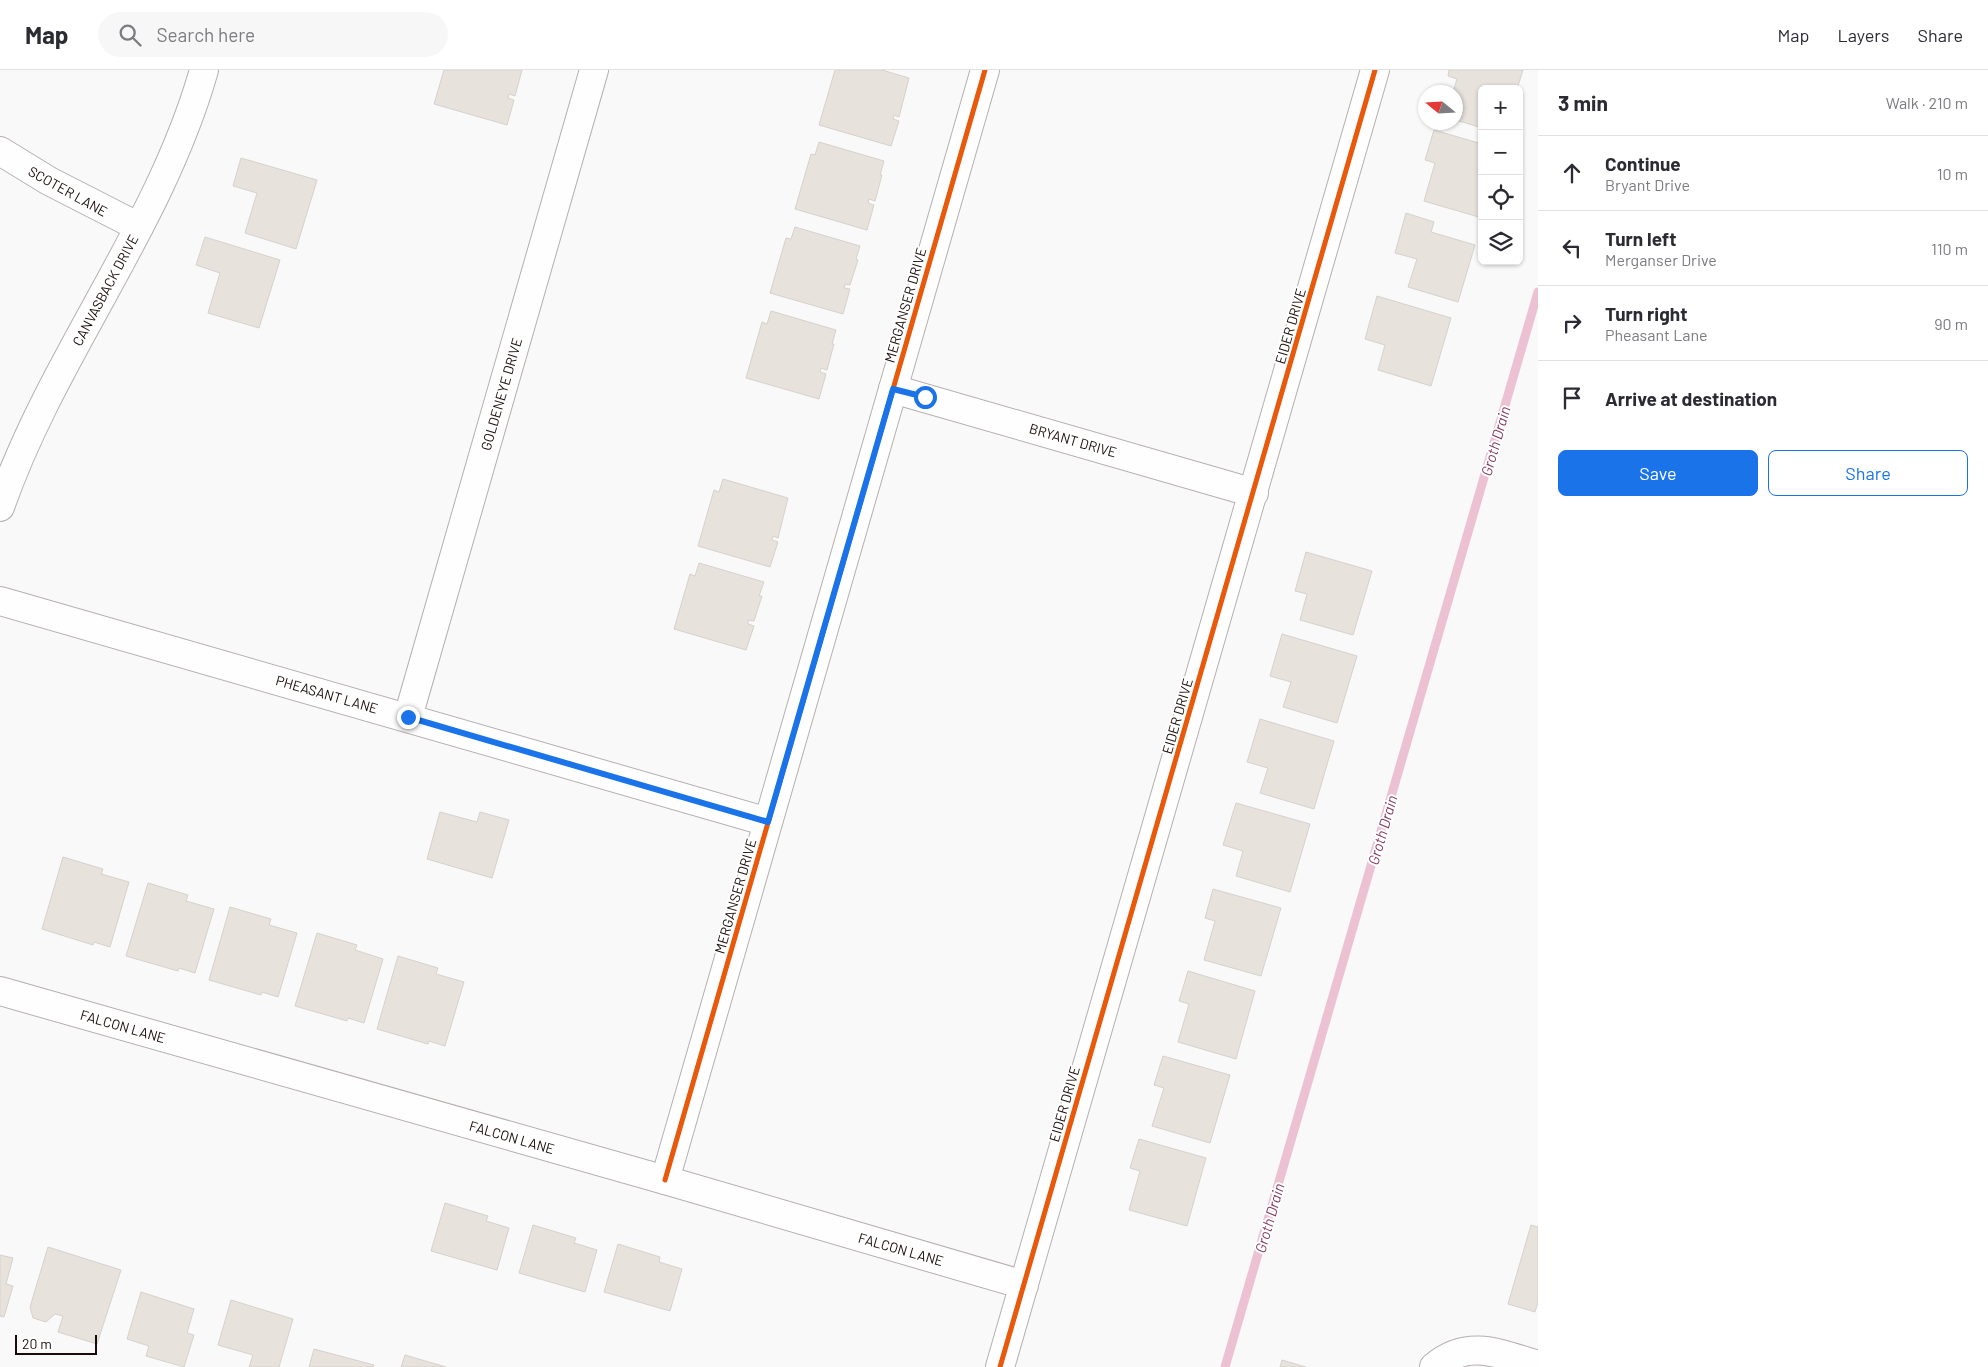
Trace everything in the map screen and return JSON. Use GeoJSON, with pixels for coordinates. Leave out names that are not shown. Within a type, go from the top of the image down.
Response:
{"type":"FeatureCollection","features":[{"type":"Feature","properties":{"kind":"street","name":"CANVASBACK DRIVE"},"geometry":{"type":"LineString","coordinates":[[0,508],[11,476],[31,430],[139,227],[173,156],[204,70]]}},
{"type":"Feature","properties":{"kind":"street","name":"GOLDENEYE DRIVE"},"geometry":{"type":"LineString","coordinates":[[408,717],[594,70]]}},
{"type":"Feature","properties":{"kind":"street","name":"MERGANSER DRIVE"},"geometry":{"type":"LineString","coordinates":[[665,1180],[985,70]]}},
{"type":"Feature","properties":{"kind":"street","name":"EIDER DRIVE"},"geometry":{"type":"LineString","coordinates":[[1000,1367],[1375,70]]}},
{"type":"Feature","properties":{"kind":"street","name":"SCOTER LANE"},"geometry":{"type":"LineString","coordinates":[[0,151],[49,181],[139,227]]}},
{"type":"Feature","properties":{"kind":"street","name":"BRYANT DRIVE"},"geometry":{"type":"LineString","coordinates":[[893,389],[1254,493]]}},
{"type":"Feature","properties":{"kind":"street","name":"PHEASANT LANE"},"geometry":{"type":"LineString","coordinates":[[0,601],[768,822]]}},
{"type":"Feature","properties":{"kind":"street","name":"FALCON LANE"},"geometry":{"type":"LineString","coordinates":[[0,991],[665,1180],[1024,1285]]}},
{"type":"Feature","properties":{"kind":"street"},"geometry":{"type":"LineString","coordinates":[[1437,1364],[1454,1354],[1470,1349],[1487,1350],[1538,1365]]}},
{"type":"Feature","properties":{"kind":"building"},"geometry":{"type":"Polygon","coordinates":[[[444,70],[522,70],[515,96],[509,94],[508,98],[514,100],[507,125],[434,104],[444,70]]]}},
{"type":"Feature","properties":{"kind":"building"},"geometry":{"type":"Polygon","coordinates":[[[835,70],[882,70],[909,78],[899,117],[894,115],[893,119],[899,121],[891,146],[819,125],[835,70]]]}},
{"type":"Feature","properties":{"kind":"building"},"geometry":{"type":"Polygon","coordinates":[[[1449,70],[1523,70],[1518,85],[1478,85],[1478,127],[1463,122],[1463,85],[1455,85],[1457,79],[1448,76],[1449,70]]]}},
{"type":"Feature","properties":{"kind":"building"},"geometry":{"type":"Polygon","coordinates":[[[1434,130],[1478,143],[1478,217],[1424,201],[1435,163],[1425,160],[1434,130]]]}},
{"type":"Feature","properties":{"kind":"building"},"geometry":{"type":"Polygon","coordinates":[[[819,142],[884,161],[875,201],[869,199],[868,203],[874,205],[867,230],[795,209],[811,154],[815,155],[819,142]]]}},
{"type":"Feature","properties":{"kind":"building"},"geometry":{"type":"Polygon","coordinates":[[[241,158],[317,180],[296,249],[245,233],[257,193],[233,186],[241,158]]]}},
{"type":"Feature","properties":{"kind":"building"},"geometry":{"type":"Polygon","coordinates":[[[1406,213],[1434,222],[1431,232],[1475,245],[1458,302],[1408,287],[1417,259],[1395,253],[1406,213]]]}},
{"type":"Feature","properties":{"kind":"building"},"geometry":{"type":"Polygon","coordinates":[[[795,227],[860,246],[856,259],[858,260],[850,285],[845,284],[844,288],[850,289],[843,314],[770,293],[786,238],[791,239],[795,227]]]}},
{"type":"Feature","properties":{"kind":"building"},"geometry":{"type":"Polygon","coordinates":[[[205,237],[280,260],[259,328],[208,313],[220,273],[196,265],[205,237]]]}},
{"type":"Feature","properties":{"kind":"building"},"geometry":{"type":"Polygon","coordinates":[[[1377,296],[1451,318],[1431,386],[1378,370],[1385,345],[1365,339],[1377,296]]]}},
{"type":"Feature","properties":{"kind":"building"},"geometry":{"type":"Polygon","coordinates":[[[771,311],[836,330],[827,370],[821,368],[820,372],[826,374],[819,399],[746,378],[762,322],[767,324],[771,311]]]}},
{"type":"Feature","properties":{"kind":"building"},"geometry":{"type":"Polygon","coordinates":[[[723,479],[788,498],[778,538],[773,536],[772,540],[778,542],[770,567],[698,546],[714,490],[719,492],[723,479]]]}},
{"type":"Feature","properties":{"kind":"building"},"geometry":{"type":"Polygon","coordinates":[[[1306,552],[1372,571],[1353,635],[1300,620],[1307,594],[1295,591],[1306,552]]]}},
{"type":"Feature","properties":{"kind":"building"},"geometry":{"type":"Polygon","coordinates":[[[699,563],[764,582],[759,596],[762,596],[754,621],[748,620],[748,624],[754,626],[746,650],[674,629],[690,574],[695,576],[699,563]]]}},
{"type":"Feature","properties":{"kind":"building"},"geometry":{"type":"Polygon","coordinates":[[[1282,634],[1357,656],[1337,723],[1283,707],[1291,682],[1270,676],[1282,634]]]}},
{"type":"Feature","properties":{"kind":"building"},"geometry":{"type":"Polygon","coordinates":[[[1260,719],[1334,741],[1314,809],[1260,793],[1268,768],[1247,762],[1260,719]]]}},
{"type":"Feature","properties":{"kind":"building"},"geometry":{"type":"Polygon","coordinates":[[[1236,803],[1310,824],[1290,892],[1236,876],[1243,851],[1223,845],[1236,803]]]}},
{"type":"Feature","properties":{"kind":"building"},"geometry":{"type":"Polygon","coordinates":[[[440,812],[477,822],[480,812],[509,820],[492,878],[427,859],[440,812]]]}},
{"type":"Feature","properties":{"kind":"building"},"geometry":{"type":"Polygon","coordinates":[[[63,857],[103,869],[101,874],[129,882],[110,947],[94,942],[93,945],[42,929],[63,857]]]}},
{"type":"Feature","properties":{"kind":"building"},"geometry":{"type":"Polygon","coordinates":[[[148,883],[188,895],[186,901],[214,909],[195,973],[179,968],[178,971],[126,956],[148,883]]]}},
{"type":"Feature","properties":{"kind":"building"},"geometry":{"type":"Polygon","coordinates":[[[1213,889],[1281,908],[1261,976],[1204,960],[1215,921],[1205,918],[1213,889]]]}},
{"type":"Feature","properties":{"kind":"building"},"geometry":{"type":"Polygon","coordinates":[[[230,907],[271,919],[269,925],[297,933],[278,997],[262,992],[261,995],[209,980],[230,907]]]}},
{"type":"Feature","properties":{"kind":"building"},"geometry":{"type":"Polygon","coordinates":[[[317,933],[357,945],[355,950],[383,959],[364,1023],[348,1018],[347,1021],[295,1006],[317,933]]]}},
{"type":"Feature","properties":{"kind":"building"},"geometry":{"type":"Polygon","coordinates":[[[398,956],[438,968],[436,974],[464,982],[445,1046],[429,1041],[428,1044],[377,1029],[398,956]]]}},
{"type":"Feature","properties":{"kind":"building"},"geometry":{"type":"Polygon","coordinates":[[[1188,971],[1255,991],[1236,1059],[1178,1042],[1189,1004],[1179,1001],[1188,971]]]}},
{"type":"Feature","properties":{"kind":"building"},"geometry":{"type":"Polygon","coordinates":[[[1163,1056],[1230,1075],[1210,1143],[1152,1126],[1164,1088],[1154,1085],[1163,1056]]]}},
{"type":"Feature","properties":{"kind":"building"},"geometry":{"type":"Polygon","coordinates":[[[1139,1139],[1206,1158],[1187,1226],[1129,1210],[1140,1171],[1130,1168],[1139,1139]]]}},
{"type":"Feature","properties":{"kind":"building"},"geometry":{"type":"Polygon","coordinates":[[[445,1203],[488,1216],[486,1221],[509,1228],[497,1270],[431,1251],[445,1203]]]}},
{"type":"Feature","properties":{"kind":"building"},"geometry":{"type":"Polygon","coordinates":[[[533,1225],[576,1238],[574,1243],[597,1250],[585,1292],[519,1273],[533,1225]]]}},
{"type":"Feature","properties":{"kind":"building"},"geometry":{"type":"Polygon","coordinates":[[[1531,1225],[1538,1227],[1538,1302],[1535,1312],[1508,1304],[1531,1225]]]}},
{"type":"Feature","properties":{"kind":"building"},"geometry":{"type":"Polygon","coordinates":[[[618,1244],[660,1257],[659,1262],[682,1269],[670,1311],[604,1292],[618,1244]]]}},
{"type":"Feature","properties":{"kind":"building"},"geometry":{"type":"Polygon","coordinates":[[[48,1247],[121,1270],[97,1344],[58,1332],[63,1316],[55,1314],[46,1322],[33,1318],[30,1307],[48,1247]]]}},
{"type":"Feature","properties":{"kind":"building"},"geometry":{"type":"Polygon","coordinates":[[[0,1255],[13,1258],[6,1284],[13,1286],[4,1317],[0,1316],[0,1255]]]}},
{"type":"Feature","properties":{"kind":"building"},"geometry":{"type":"Polygon","coordinates":[[[141,1292],[194,1309],[187,1333],[194,1335],[184,1367],[146,1356],[149,1346],[127,1339],[141,1292]]]}},
{"type":"Feature","properties":{"kind":"building"},"geometry":{"type":"Polygon","coordinates":[[[231,1300],[293,1319],[279,1367],[249,1367],[253,1355],[218,1345],[231,1300]]]}},
{"type":"Feature","properties":{"kind":"building"},"geometry":{"type":"Polygon","coordinates":[[[314,1349],[374,1365],[373,1367],[309,1367],[314,1349]]]}},
{"type":"Feature","properties":{"kind":"building"},"geometry":{"type":"Polygon","coordinates":[[[405,1355],[446,1367],[401,1367],[405,1355]]]}},
{"type":"Feature","properties":{"kind":"building"},"geometry":{"type":"Polygon","coordinates":[[[1282,1360],[1306,1367],[1280,1367],[1282,1360]]]}},
{"type":"Feature","properties":{"kind":"waterway","name":"Groth Drain"},"geometry":{"type":"LineString","coordinates":[[1225,1367],[1538,292]]}},
{"type":"Feature","properties":{"kind":"cycle path"},"geometry":{"type":"LineString","coordinates":[[665,1180],[985,70]]}},
{"type":"Feature","properties":{"kind":"cycle path"},"geometry":{"type":"LineString","coordinates":[[1000,1367],[1375,70]]}},
{"type":"Feature","properties":{"kind":"route"},"geometry":{"type":"LineString","coordinates":[[408,717],[768,822],[893,389],[925,397]]}}]}
